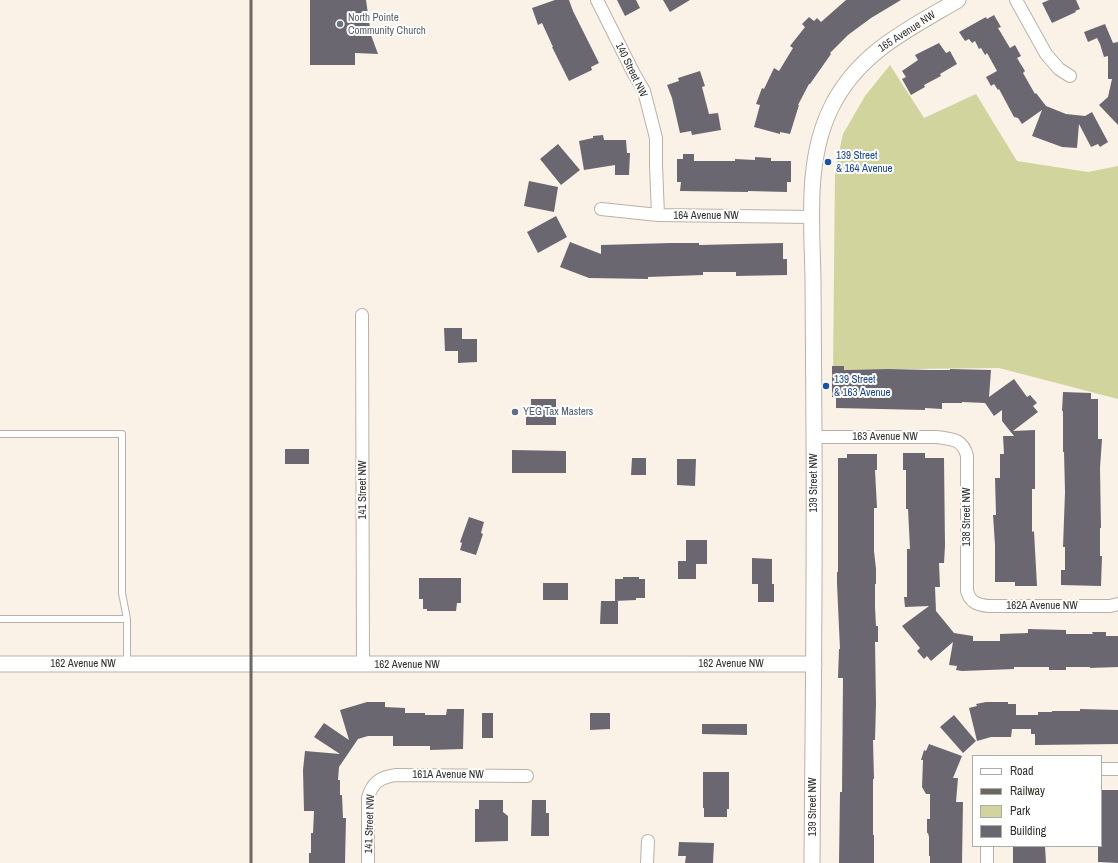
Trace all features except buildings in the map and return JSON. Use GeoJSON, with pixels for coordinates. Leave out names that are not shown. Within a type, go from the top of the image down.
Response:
{"type":"FeatureCollection","features":[{"type":"Feature","properties":{"kind":"street","name":"140 Street NW"},"geometry":{"type":"LineString","coordinates":[[597,0],[644,91],[656,138],[658,216]]}},
{"type":"Feature","properties":{"kind":"street","name":"165 Avenue NW"},"geometry":{"type":"LineString","coordinates":[[832,106],[846,82],[875,52],[896,36],[958,0]]}},
{"type":"Feature","properties":{"kind":"street"},"geometry":{"type":"LineString","coordinates":[[1016,0],[1046,54],[1059,69],[1070,76]]}},
{"type":"Feature","properties":{"kind":"street","name":"139 Street NW"},"geometry":{"type":"LineString","coordinates":[[812,863],[814,437],[812,216],[813,179],[817,150],[823,127],[832,106]]}},
{"type":"Feature","properties":{"kind":"street","name":"164 Avenue NW"},"geometry":{"type":"LineString","coordinates":[[601,209],[658,216],[812,216]]}},
{"type":"Feature","properties":{"kind":"street","name":"141 Street NW"},"geometry":{"type":"LineString","coordinates":[[362,315],[363,665]]}},
{"type":"Feature","properties":{"kind":"street","name":"163 Avenue NW"},"geometry":{"type":"LineString","coordinates":[[814,437],[937,437],[956,440]]}},
{"type":"Feature","properties":{"kind":"street","name":"138 Street NW"},"geometry":{"type":"LineString","coordinates":[[956,440],[965,448],[967,456],[966,583],[969,597]]}},
{"type":"Feature","properties":{"kind":"street","name":"162A Avenue NW"},"geometry":{"type":"LineString","coordinates":[[969,597],[976,603],[989,606],[1110,606],[1118,604]]}},
{"type":"Feature","properties":{"kind":"street","name":"162 Avenue NW"},"geometry":{"type":"LineString","coordinates":[[0,664],[814,664]]}},
{"type":"Feature","properties":{"kind":"street"},"geometry":{"type":"LineString","coordinates":[[1102,769],[1118,769]]}},
{"type":"Feature","properties":{"kind":"street","name":"161A Avenue NW"},"geometry":{"type":"LineString","coordinates":[[373,785],[378,780],[396,775],[527,776]]}},
{"type":"Feature","properties":{"kind":"street","name":"141 Street NW"},"geometry":{"type":"LineString","coordinates":[[368,863],[368,798],[373,785]]}},
{"type":"Feature","properties":{"kind":"street"},"geometry":{"type":"LineString","coordinates":[[647,863],[648,841]]}},
{"type":"Feature","properties":{"kind":"street"},"geometry":{"type":"LineString","coordinates":[[987,847],[987,863]]}},
{"type":"Feature","properties":{"kind":"lane"},"geometry":{"type":"LineString","coordinates":[[0,434],[122,434],[122,593],[127,619],[127,664]]}},
{"type":"Feature","properties":{"kind":"lane"},"geometry":{"type":"LineString","coordinates":[[0,620],[127,619]]}},
{"type":"Feature","properties":{"kind":"green space"},"geometry":{"type":"Polygon","coordinates":[[[890,65],[924,118],[976,94],[1017,161],[1088,172],[1118,166],[1118,399],[999,368],[833,370],[835,171],[843,134],[865,96],[890,65]]]}},
{"type":"Feature","properties":{"kind":"railway"},"geometry":{"type":"LineString","coordinates":[[251,0],[251,863]]}},
{"type":"Feature","properties":{"kind":"place","name":"North Pointe Community Church"},"geometry":{"type":"Point","coordinates":[340,24]}},
{"type":"Feature","properties":{"kind":"place","name":"139 Street & 164 Avenue"},"geometry":{"type":"Point","coordinates":[828,162]}},
{"type":"Feature","properties":{"kind":"place","name":"139 Street & 163 Avenue"},"geometry":{"type":"Point","coordinates":[826,386]}},
{"type":"Feature","properties":{"kind":"place","name":"YEG Tax Masters"},"geometry":{"type":"Point","coordinates":[515,412]}}]}
